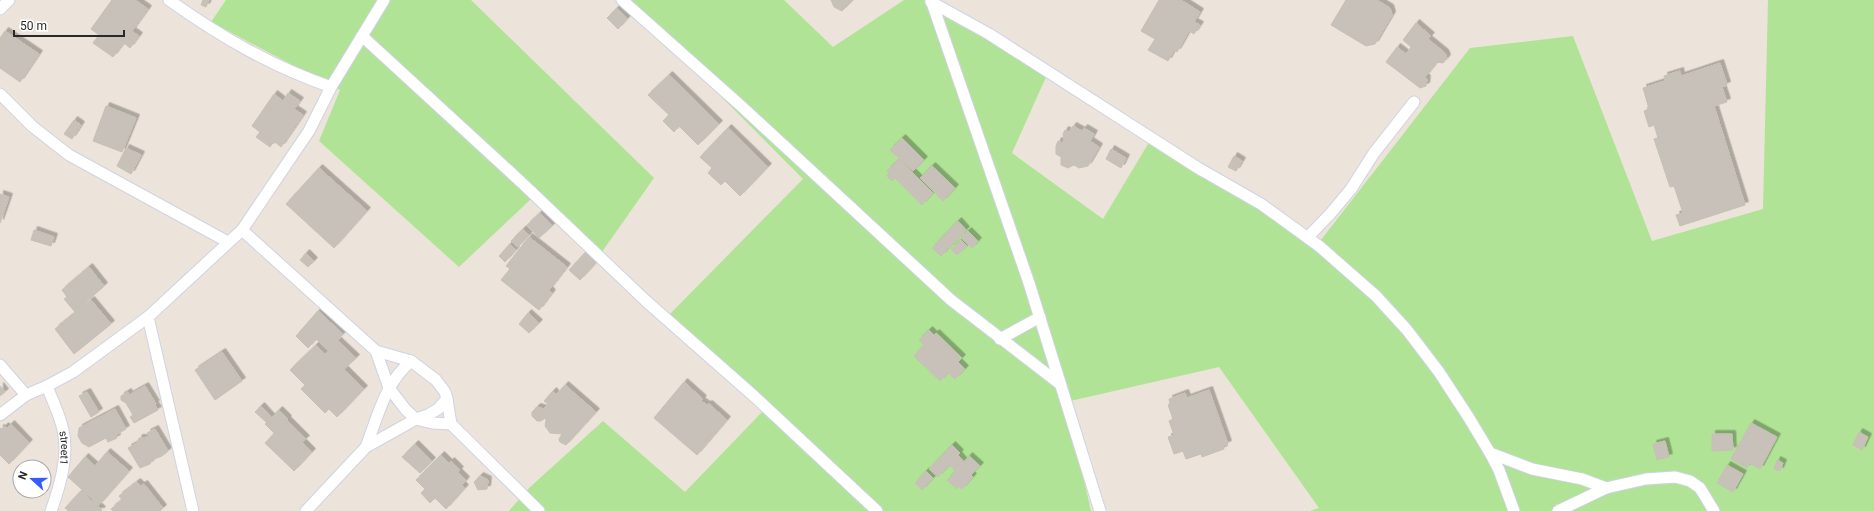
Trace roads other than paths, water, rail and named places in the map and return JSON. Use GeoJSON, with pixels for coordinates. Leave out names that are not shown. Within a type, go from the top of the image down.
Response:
{"type":"FeatureCollection","features":[{"type":"Feature","properties":{"kind":"street"},"geometry":{"type":"LineString","coordinates":[[0,9],[9,0]]}},
{"type":"Feature","properties":{"kind":"street"},"geometry":{"type":"LineString","coordinates":[[169,0],[234,44],[297,75],[331,86]]}},
{"type":"Feature","properties":{"kind":"street"},"geometry":{"type":"LineString","coordinates":[[0,415],[26,395],[73,372],[148,317],[188,282],[242,230],[309,130],[331,86],[384,0]]}},
{"type":"Feature","properties":{"kind":"street"},"geometry":{"type":"LineString","coordinates":[[622,0],[740,105],[951,300],[1060,384]]}},
{"type":"Feature","properties":{"kind":"street"},"geometry":{"type":"LineString","coordinates":[[931,1],[1033,62],[1198,168],[1261,204],[1308,237],[1348,269],[1376,296],[1407,330],[1439,372],[1490,453],[1499,470],[1514,511]]}},
{"type":"Feature","properties":{"kind":"street"},"geometry":{"type":"LineString","coordinates":[[931,1],[1008,220],[1040,317],[1100,511]]}},
{"type":"Feature","properties":{"kind":"street"},"geometry":{"type":"LineString","coordinates":[[362,36],[646,301],[755,397],[877,511]]}},
{"type":"Feature","properties":{"kind":"street"},"geometry":{"type":"LineString","coordinates":[[0,94],[32,126],[69,155],[140,192],[228,242]]}},
{"type":"Feature","properties":{"kind":"street"},"geometry":{"type":"LineString","coordinates":[[1308,237],[1332,213],[1351,189],[1374,153],[1414,102]]}},
{"type":"Feature","properties":{"kind":"street"},"geometry":{"type":"LineString","coordinates":[[242,230],[376,351],[411,361],[436,380],[445,392],[451,424],[539,511]]}},
{"type":"Feature","properties":{"kind":"street"},"geometry":{"type":"LineString","coordinates":[[148,317],[194,511]]}},
{"type":"Feature","properties":{"kind":"street"},"geometry":{"type":"LineString","coordinates":[[1000,339],[1040,317]]}},
{"type":"Feature","properties":{"kind":"street"},"geometry":{"type":"LineString","coordinates":[[376,351],[389,388],[416,419],[432,423],[451,424]]}},
{"type":"Feature","properties":{"kind":"street"},"geometry":{"type":"LineString","coordinates":[[366,447],[389,388],[401,370],[411,361]]}},
{"type":"Feature","properties":{"kind":"street"},"geometry":{"type":"LineString","coordinates":[[0,365],[26,395]]}},
{"type":"Feature","properties":{"kind":"street","name":"street1"},"geometry":{"type":"LineString","coordinates":[[46,386],[63,429],[65,446],[64,462],[51,511]]}},
{"type":"Feature","properties":{"kind":"street"},"geometry":{"type":"LineString","coordinates":[[306,511],[366,447],[416,419],[428,415],[438,409],[447,399]]}},
{"type":"Feature","properties":{"kind":"street"},"geometry":{"type":"LineString","coordinates":[[1490,453],[1532,469],[1582,479],[1606,488]]}},
{"type":"Feature","properties":{"kind":"street"},"geometry":{"type":"LineString","coordinates":[[1558,511],[1606,488],[1646,480],[1675,477],[1690,481],[1700,488],[1714,511]]}}]}
